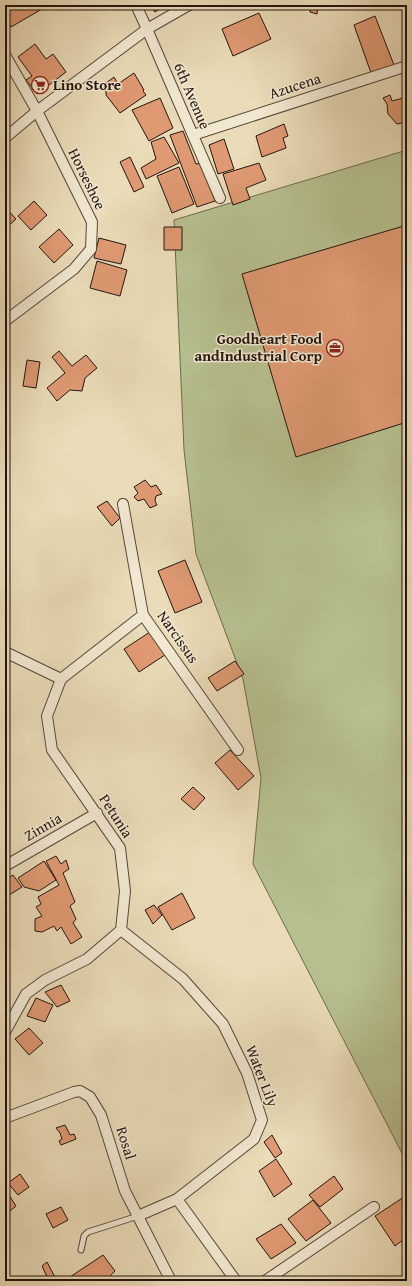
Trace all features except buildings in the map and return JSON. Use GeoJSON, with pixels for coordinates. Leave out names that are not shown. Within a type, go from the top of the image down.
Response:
{"type":"FeatureCollection","features":[{"type":"Feature","properties":{"kind":"street","name":"6th Avenue"},"geometry":{"type":"LineString","coordinates":[[136,5],[148,29],[220,198]]}},
{"type":"Feature","properties":{"kind":"street"},"geometry":{"type":"LineString","coordinates":[[5,138],[37,111],[148,29],[189,5]]}},
{"type":"Feature","properties":{"kind":"street","name":"Horseshoe"},"geometry":{"type":"LineString","coordinates":[[5,56],[37,111],[92,222],[91,250],[74,268],[5,321]]}},
{"type":"Feature","properties":{"kind":"street","name":"Azucena"},"geometry":{"type":"LineString","coordinates":[[193,135],[407,66]]}},
{"type":"Feature","properties":{"kind":"street","name":"Narcissus"},"geometry":{"type":"LineString","coordinates":[[123,504],[144,615],[238,750]]}},
{"type":"Feature","properties":{"kind":"street"},"geometry":{"type":"LineString","coordinates":[[5,652],[61,679],[144,615]]}},
{"type":"Feature","properties":{"kind":"street","name":"Petunia"},"geometry":{"type":"LineString","coordinates":[[61,679],[47,716],[52,750],[120,848],[125,891],[121,930]]}},
{"type":"Feature","properties":{"kind":"street","name":"Zinnia"},"geometry":{"type":"LineString","coordinates":[[5,866],[97,813]]}},
{"type":"Feature","properties":{"kind":"street"},"geometry":{"type":"LineString","coordinates":[[5,1032],[26,994],[45,980],[87,959],[121,930]]}},
{"type":"Feature","properties":{"kind":"street","name":"Water Lily"},"geometry":{"type":"LineString","coordinates":[[121,930],[184,979],[223,1024],[248,1073],[262,1120],[254,1139],[178,1199],[138,1216]]}},
{"type":"Feature","properties":{"kind":"street","name":"Rosal"},"geometry":{"type":"LineString","coordinates":[[5,1118],[74,1092],[80,1091],[90,1097],[101,1116],[125,1191],[171,1281]]}},
{"type":"Feature","properties":{"kind":"street"},"geometry":{"type":"LineString","coordinates":[[178,1199],[236,1281]]}},
{"type":"Feature","properties":{"kind":"street"},"geometry":{"type":"LineString","coordinates":[[265,1281],[374,1206]]}},
{"type":"Feature","properties":{"kind":"lane"},"geometry":{"type":"LineString","coordinates":[[80,1250],[84,1236],[88,1232],[138,1216]]}},
{"type":"Feature","properties":{"kind":"green space"},"geometry":{"type":"Polygon","coordinates":[[[407,150],[407,1163],[253,864],[261,778],[243,679],[196,554],[184,450],[174,220],[407,150]]]}},
{"type":"Feature","properties":{"kind":"place","name":"Lino Store"},"geometry":{"type":"Point","coordinates":[40,85]}},
{"type":"Feature","properties":{"kind":"place","name":"Goodheart Food andIndustrial Corp"},"geometry":{"type":"Point","coordinates":[335,348]}}]}
